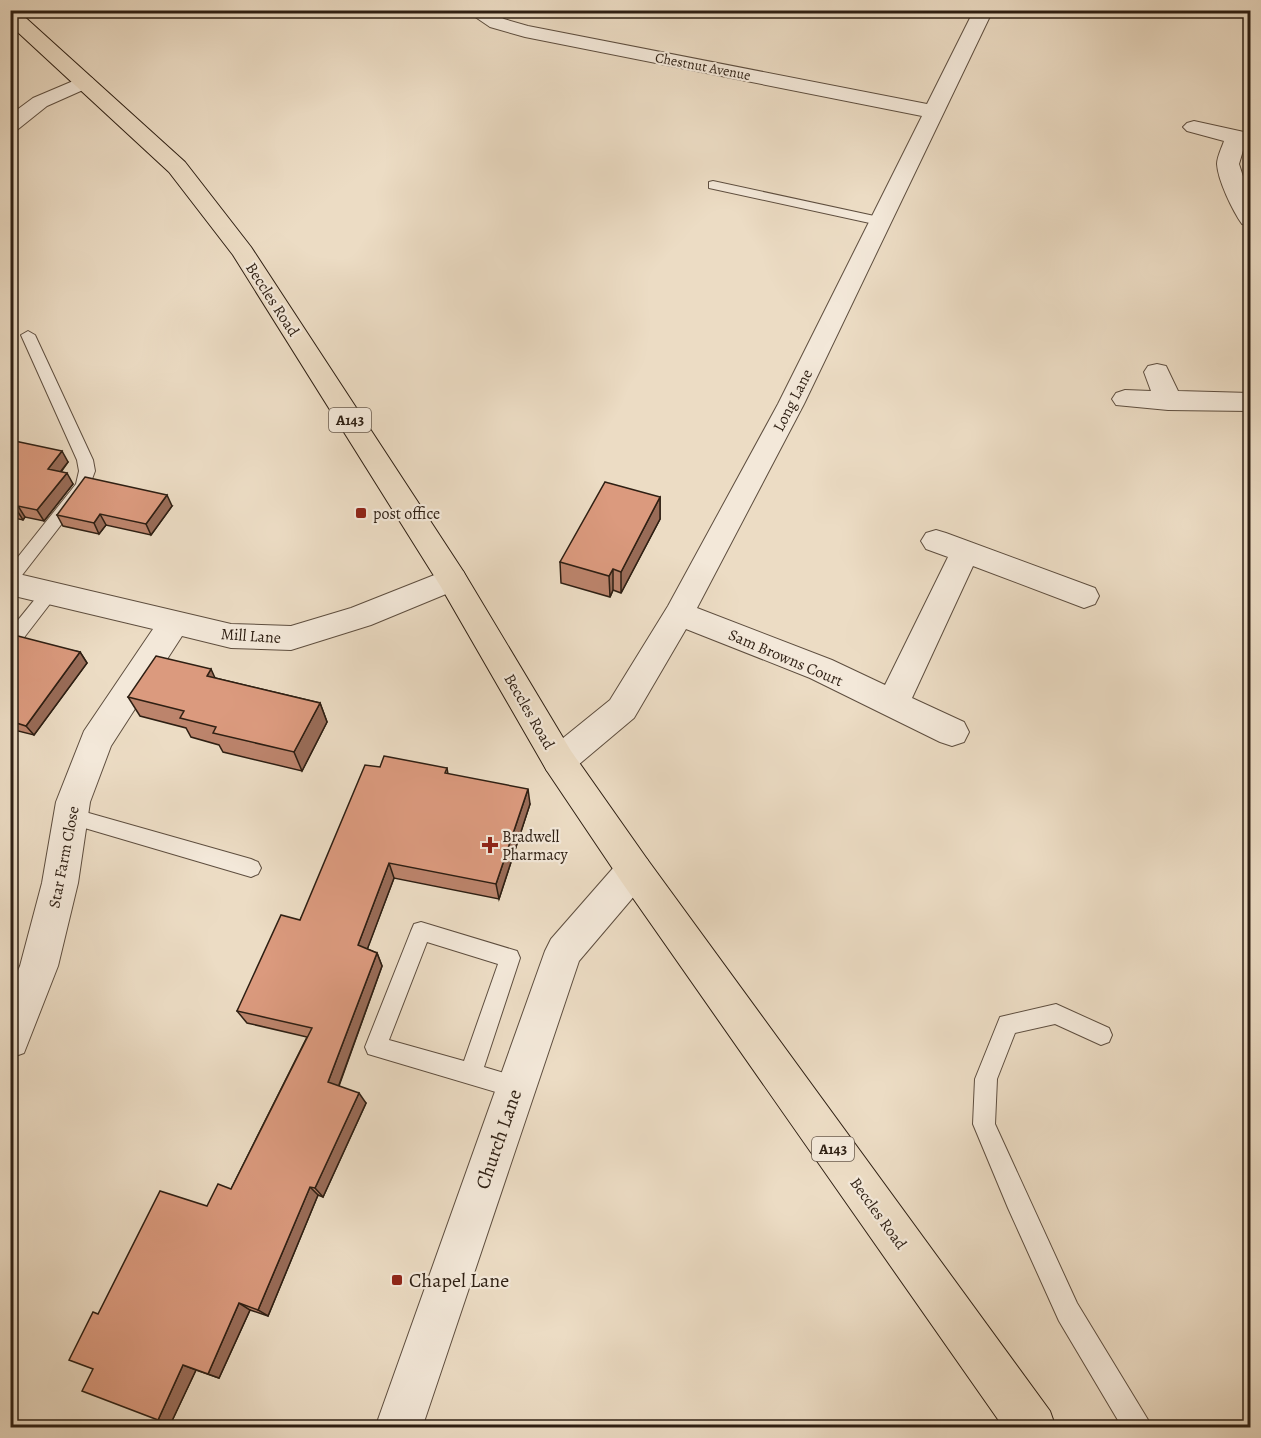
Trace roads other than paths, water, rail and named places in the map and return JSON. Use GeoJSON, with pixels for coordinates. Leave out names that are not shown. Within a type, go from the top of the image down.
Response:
{"type":"FeatureCollection","features":[{"type":"Feature","properties":{"kind":"highway","name":"Beccles Road"},"geometry":{"type":"LineString","coordinates":[[10,14],[177,167],[243,252],[452,579],[559,761],[634,870],[1033,1428]]}},
{"type":"Feature","properties":{"kind":"street","name":"Chestnut Avenue"},"geometry":{"type":"LineString","coordinates":[[474,10],[497,23],[525,31],[935,112]]}},
{"type":"Feature","properties":{"kind":"street","name":"Long Lane"},"geometry":{"type":"LineString","coordinates":[[559,761],[622,710],[679,614],[791,404],[984,10]]}},
{"type":"Feature","properties":{"kind":"street"},"geometry":{"type":"LineString","coordinates":[[10,126],[40,102],[85,82]]}},
{"type":"Feature","properties":{"kind":"street"},"geometry":{"type":"LineString","coordinates":[[1194,127],[1243,139],[1228,164],[1239,198],[1251,219]]}},
{"type":"Feature","properties":{"kind":"street"},"geometry":{"type":"LineString","coordinates":[[1157,372],[1168,400]]}},
{"type":"Feature","properties":{"kind":"street"},"geometry":{"type":"LineString","coordinates":[[1125,399],[1251,402]]}},
{"type":"Feature","properties":{"kind":"street"},"geometry":{"type":"LineString","coordinates":[[936,540],[1084,596]]}},
{"type":"Feature","properties":{"kind":"street"},"geometry":{"type":"LineString","coordinates":[[892,705],[965,552]]}},
{"type":"Feature","properties":{"kind":"street","name":"Mill Lane"},"geometry":{"type":"LineString","coordinates":[[10,581],[231,636],[291,638],[360,617],[452,579]]}},
{"type":"Feature","properties":{"kind":"street","name":"Sam Browns Court"},"geometry":{"type":"LineString","coordinates":[[679,614],[821,669],[952,732]]}},
{"type":"Feature","properties":{"kind":"street","name":"Star Farm Close"},"geometry":{"type":"LineString","coordinates":[[10,1039],[39,966],[60,883],[73,802],[96,741],[174,622]]}},
{"type":"Feature","properties":{"kind":"street","name":"Church Lane"},"geometry":{"type":"LineString","coordinates":[[398,1428],[564,951],[634,870]]}},
{"type":"Feature","properties":{"kind":"lane"},"geometry":{"type":"LineString","coordinates":[[713,185],[879,222]]}},
{"type":"Feature","properties":{"kind":"lane"},"geometry":{"type":"LineString","coordinates":[[10,581],[83,486],[87,471],[85,460],[28,335]]}},
{"type":"Feature","properties":{"kind":"lane"},"geometry":{"type":"LineString","coordinates":[[10,643],[50,592]]}},
{"type":"Feature","properties":{"kind":"lane"},"geometry":{"type":"LineString","coordinates":[[71,816],[251,868]]}},
{"type":"Feature","properties":{"kind":"lane"},"geometry":{"type":"LineString","coordinates":[[471,1074],[510,958],[421,931],[376,1047],[516,1087]]}},
{"type":"Feature","properties":{"kind":"lane"},"geometry":{"type":"LineString","coordinates":[[1101,1035],[1056,1014],[1008,1024],[986,1079],[984,1124],[1068,1312],[1128,1413],[1140,1428]]}},
{"type":"Feature","properties":{"kind":"place","name":"post office"},"geometry":{"type":"Point","coordinates":[361,513]}},
{"type":"Feature","properties":{"kind":"place","name":"Bradwell Pharmacy"},"geometry":{"type":"Point","coordinates":[490,845]}},
{"type":"Feature","properties":{"kind":"place","name":"Chapel Lane"},"geometry":{"type":"Point","coordinates":[397,1280]}}]}
